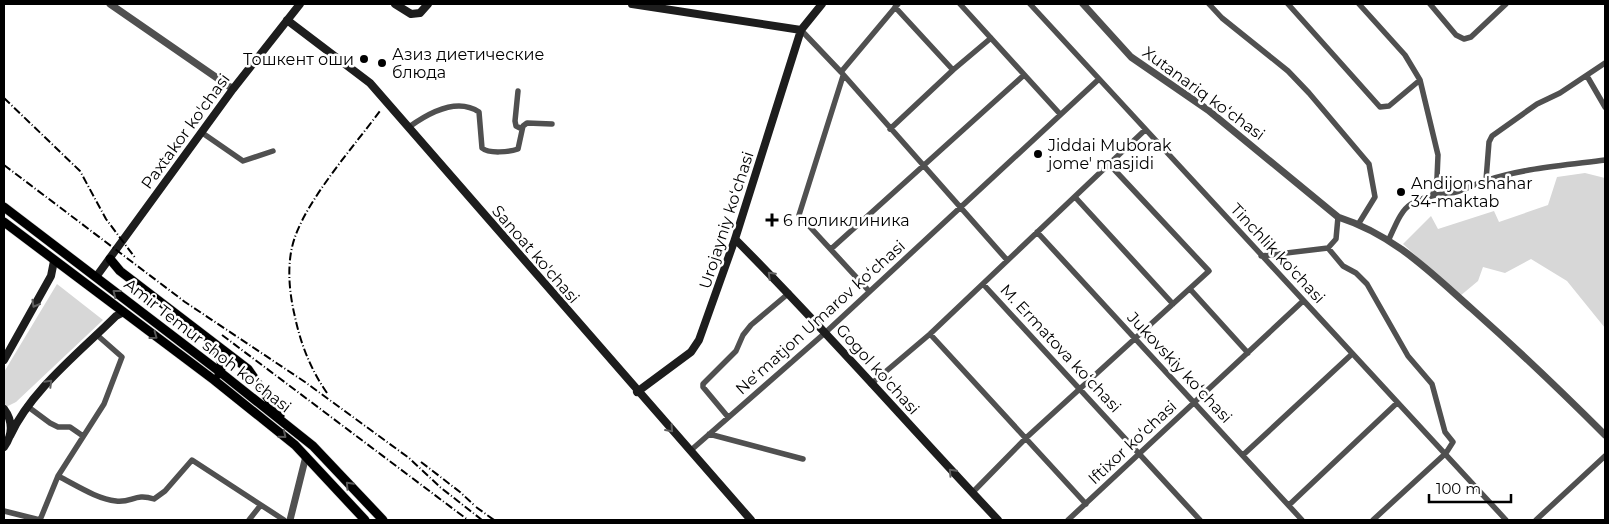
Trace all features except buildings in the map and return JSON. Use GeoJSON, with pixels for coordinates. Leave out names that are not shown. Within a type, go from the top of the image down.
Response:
{"type":"FeatureCollection","features":[{"type":"Feature","properties":{"kind":"main road","name":"Paxtakor ko'chasi"},"geometry":{"type":"LineString","coordinates":[[96,278],[233,89],[300,4]]}},
{"type":"Feature","properties":{"kind":"main road"},"geometry":{"type":"LineString","coordinates":[[395,4],[411,14],[420,13],[428,4]]}},
{"type":"Feature","properties":{"kind":"main road"},"geometry":{"type":"LineString","coordinates":[[632,4],[801,30],[821,4]]}},
{"type":"Feature","properties":{"kind":"main road","name":"Sanoat ko'chasi"},"geometry":{"type":"LineString","coordinates":[[287,20],[370,83],[637,392],[751,520]]}},
{"type":"Feature","properties":{"kind":"main road","name":"Urоjayniy koʻchasi"},"geometry":{"type":"LineString","coordinates":[[637,392],[691,352],[699,340],[735,239],[801,30]]}},
{"type":"Feature","properties":{"kind":"main road","name":"Amir Temur shoh ko'chasi"},"geometry":{"type":"LineString","coordinates":[[4,207],[220,372],[313,446],[382,520]]}},
{"type":"Feature","properties":{"kind":"main road","name":"Amir Temur shoh ko'chasi"},"geometry":{"type":"LineString","coordinates":[[4,222],[122,313],[214,380],[295,445],[365,520]]}},
{"type":"Feature","properties":{"kind":"main road","name":"Gogol ko'chasi"},"geometry":{"type":"LineString","coordinates":[[735,239],[826,332],[998,520]]}},
{"type":"Feature","properties":{"kind":"main road"},"geometry":{"type":"LineString","coordinates":[[110,259],[114,272],[216,351],[222,363],[220,372],[214,380]]}},
{"type":"Feature","properties":{"kind":"main road"},"geometry":{"type":"LineString","coordinates":[[110,259],[120,271],[248,369],[284,423]]}},
{"type":"Feature","properties":{"kind":"main road"},"geometry":{"type":"LineString","coordinates":[[4,360],[51,276],[54,260]]}},
{"type":"Feature","properties":{"kind":"main road"},"geometry":{"type":"LineString","coordinates":[[4,447],[27,406],[116,316],[122,313]]}},
{"type":"Feature","properties":{"kind":"main road"},"geometry":{"type":"LineString","coordinates":[[4,409],[10,418],[10,436]]}},
{"type":"Feature","properties":{"kind":"street"},"geometry":{"type":"LineString","coordinates":[[110,4],[233,89]]}},
{"type":"Feature","properties":{"kind":"street"},"geometry":{"type":"LineString","coordinates":[[960,4],[1060,114]]}},
{"type":"Feature","properties":{"kind":"street","name":"Tinchlik ko'chasi"},"geometry":{"type":"LineString","coordinates":[[1030,4],[1506,520]]}},
{"type":"Feature","properties":{"kind":"street","name":"Xutanariq koʻchasi"},"geometry":{"type":"LineString","coordinates":[[1083,4],[1131,57],[1208,110],[1338,217]]}},
{"type":"Feature","properties":{"kind":"street"},"geometry":{"type":"LineString","coordinates":[[1209,4],[1222,18],[1288,71],[1369,164],[1375,197],[1359,223]]}},
{"type":"Feature","properties":{"kind":"street"},"geometry":{"type":"LineString","coordinates":[[1288,4],[1380,107],[1389,106],[1420,80]]}},
{"type":"Feature","properties":{"kind":"street"},"geometry":{"type":"LineString","coordinates":[[1359,4],[1405,55],[1420,80],[1438,155],[1437,178],[1433,194]]}},
{"type":"Feature","properties":{"kind":"street"},"geometry":{"type":"LineString","coordinates":[[1430,4],[1456,35],[1464,39],[1471,37],[1506,4]]}},
{"type":"Feature","properties":{"kind":"street"},"geometry":{"type":"LineString","coordinates":[[869,291],[799,214],[842,74],[897,6],[953,70]]}},
{"type":"Feature","properties":{"kind":"street"},"geometry":{"type":"LineString","coordinates":[[801,30],[1008,260]]}},
{"type":"Feature","properties":{"kind":"street"},"geometry":{"type":"LineString","coordinates":[[890,129],[953,70],[991,38]]}},
{"type":"Feature","properties":{"kind":"street"},"geometry":{"type":"LineString","coordinates":[[1486,180],[1489,142],[1492,136],[1537,104],[1587,76],[1605,63]]}},
{"type":"Feature","properties":{"kind":"street"},"geometry":{"type":"LineString","coordinates":[[831,249],[1024,74]]}},
{"type":"Feature","properties":{"kind":"street"},"geometry":{"type":"LineString","coordinates":[[1587,76],[1605,107]]}},
{"type":"Feature","properties":{"kind":"street","name":"Neʻmatjon Umarov koʻchasi"},"geometry":{"type":"LineString","coordinates":[[690,451],[826,332],[1099,79]]}},
{"type":"Feature","properties":{"kind":"street"},"geometry":{"type":"LineString","coordinates":[[518,91],[515,121],[516,126],[522,129]]}},
{"type":"Feature","properties":{"kind":"street"},"geometry":{"type":"LineString","coordinates":[[408,127],[428,113],[440,109],[460,107],[477,110],[479,112],[481,144],[487,151],[518,149],[522,129],[527,123],[552,124]]}},
{"type":"Feature","properties":{"kind":"street"},"geometry":{"type":"LineString","coordinates":[[872,384],[930,334],[1145,130]]}},
{"type":"Feature","properties":{"kind":"street"},"geometry":{"type":"LineString","coordinates":[[201,132],[243,161],[274,151]]}},
{"type":"Feature","properties":{"kind":"street"},"geometry":{"type":"LineString","coordinates":[[1389,239],[1400,216],[1410,204],[1433,194],[1454,192],[1477,185],[1486,180],[1537,169],[1605,160]]}},
{"type":"Feature","properties":{"kind":"street"},"geometry":{"type":"LineString","coordinates":[[972,493],[1027,437],[1209,270],[1109,164]]}},
{"type":"Feature","properties":{"kind":"street"},"geometry":{"type":"LineString","coordinates":[[1075,197],[1173,304]]}},
{"type":"Feature","properties":{"kind":"street"},"geometry":{"type":"LineString","coordinates":[[1262,256],[1328,248],[1336,239],[1338,217],[1359,223],[1389,239],[1414,257],[1537,366],[1605,436]]}},
{"type":"Feature","properties":{"kind":"street","name":"Jukovskiy koʻchasi"},"geometry":{"type":"LineString","coordinates":[[1037,232],[1302,520]]}},
{"type":"Feature","properties":{"kind":"street"},"geometry":{"type":"LineString","coordinates":[[1328,248],[1343,266],[1356,273],[1367,284],[1408,356],[1432,384],[1445,432],[1453,442],[1446,453],[1373,520]]}},
{"type":"Feature","properties":{"kind":"street","name":"M. Ermatova koʻchasi"},"geometry":{"type":"LineString","coordinates":[[983,284],[1200,520]]}},
{"type":"Feature","properties":{"kind":"street"},"geometry":{"type":"LineString","coordinates":[[1190,289],[1248,353]]}},
{"type":"Feature","properties":{"kind":"street"},"geometry":{"type":"LineString","coordinates":[[728,417],[703,387],[703,384],[736,350],[743,335],[751,325],[789,293]]}},
{"type":"Feature","properties":{"kind":"street","name":"Iftixor koʻchasi"},"geometry":{"type":"LineString","coordinates":[[1068,520],[1303,301]]}},
{"type":"Feature","properties":{"kind":"street"},"geometry":{"type":"LineString","coordinates":[[4,511],[40,520],[58,476],[104,404],[122,357],[98,334]]}},
{"type":"Feature","properties":{"kind":"street"},"geometry":{"type":"LineString","coordinates":[[930,334],[1027,437],[1086,504]]}},
{"type":"Feature","properties":{"kind":"street"},"geometry":{"type":"LineString","coordinates":[[1243,455],[1352,354]]}},
{"type":"Feature","properties":{"kind":"street"},"geometry":{"type":"LineString","coordinates":[[1288,505],[1397,403]]}},
{"type":"Feature","properties":{"kind":"street"},"geometry":{"type":"LineString","coordinates":[[27,406],[50,423],[58,427],[70,427],[83,436]]}},
{"type":"Feature","properties":{"kind":"street"},"geometry":{"type":"LineString","coordinates":[[709,434],[803,459]]}},
{"type":"Feature","properties":{"kind":"street"},"geometry":{"type":"LineString","coordinates":[[290,520],[306,456]]}},
{"type":"Feature","properties":{"kind":"street"},"geometry":{"type":"LineString","coordinates":[[1536,520],[1605,456]]}},
{"type":"Feature","properties":{"kind":"street"},"geometry":{"type":"LineString","coordinates":[[58,476],[107,500],[124,501],[142,495],[154,499],[165,491],[192,460],[284,520]]}},
{"type":"Feature","properties":{"kind":"street"},"geometry":{"type":"LineString","coordinates":[[249,520],[260,506]]}},
{"type":"Feature","properties":{"kind":"shaded area"},"geometry":{"type":"Polygon","coordinates":[[[1585,173],[1605,178],[1605,328],[1567,281],[1531,259],[1505,273],[1483,267],[1478,281],[1460,296],[1403,244],[1431,216],[1438,229],[1494,211],[1499,222],[1548,205],[1557,177],[1585,173]]]}},
{"type":"Feature","properties":{"kind":"shaded area"},"geometry":{"type":"Polygon","coordinates":[[[57,284],[103,320],[16,402],[4,408],[4,372],[57,284]]]}},
{"type":"Feature","properties":{"kind":"railway"},"geometry":{"type":"LineString","coordinates":[[4,98],[80,171],[106,219],[136,259]]}},
{"type":"Feature","properties":{"kind":"railway"},"geometry":{"type":"LineString","coordinates":[[327,393],[311,366],[297,327],[290,287],[290,257],[295,237],[311,205],[345,156],[380,111]]}},
{"type":"Feature","properties":{"kind":"railway"},"geometry":{"type":"LineString","coordinates":[[4,165],[185,302],[305,382],[409,458],[440,487],[482,520]]}},
{"type":"Feature","properties":{"kind":"railway"},"geometry":{"type":"LineString","coordinates":[[222,335],[468,520]]}},
{"type":"Feature","properties":{"kind":"railway"},"geometry":{"type":"LineString","coordinates":[[421,462],[475,506]]}},
{"type":"Feature","properties":{"kind":"railway"},"geometry":{"type":"LineString","coordinates":[[476,507],[494,520]]}},
{"type":"Feature","properties":{"kind":"place","name":"Тошкент оши"},"geometry":{"type":"Point","coordinates":[364,59]}},
{"type":"Feature","properties":{"kind":"place","name":"Азиз диетические блюда"},"geometry":{"type":"Point","coordinates":[382,63]}},
{"type":"Feature","properties":{"kind":"place","name":"Jiddai Muborak jome' masjidi"},"geometry":{"type":"Point","coordinates":[1038,154]}},
{"type":"Feature","properties":{"kind":"place","name":"Andijon shahar 34-maktab"},"geometry":{"type":"Point","coordinates":[1401,192]}},
{"type":"Feature","properties":{"kind":"place","name":"6 поликлиника"},"geometry":{"type":"Point","coordinates":[772,220]}}]}
